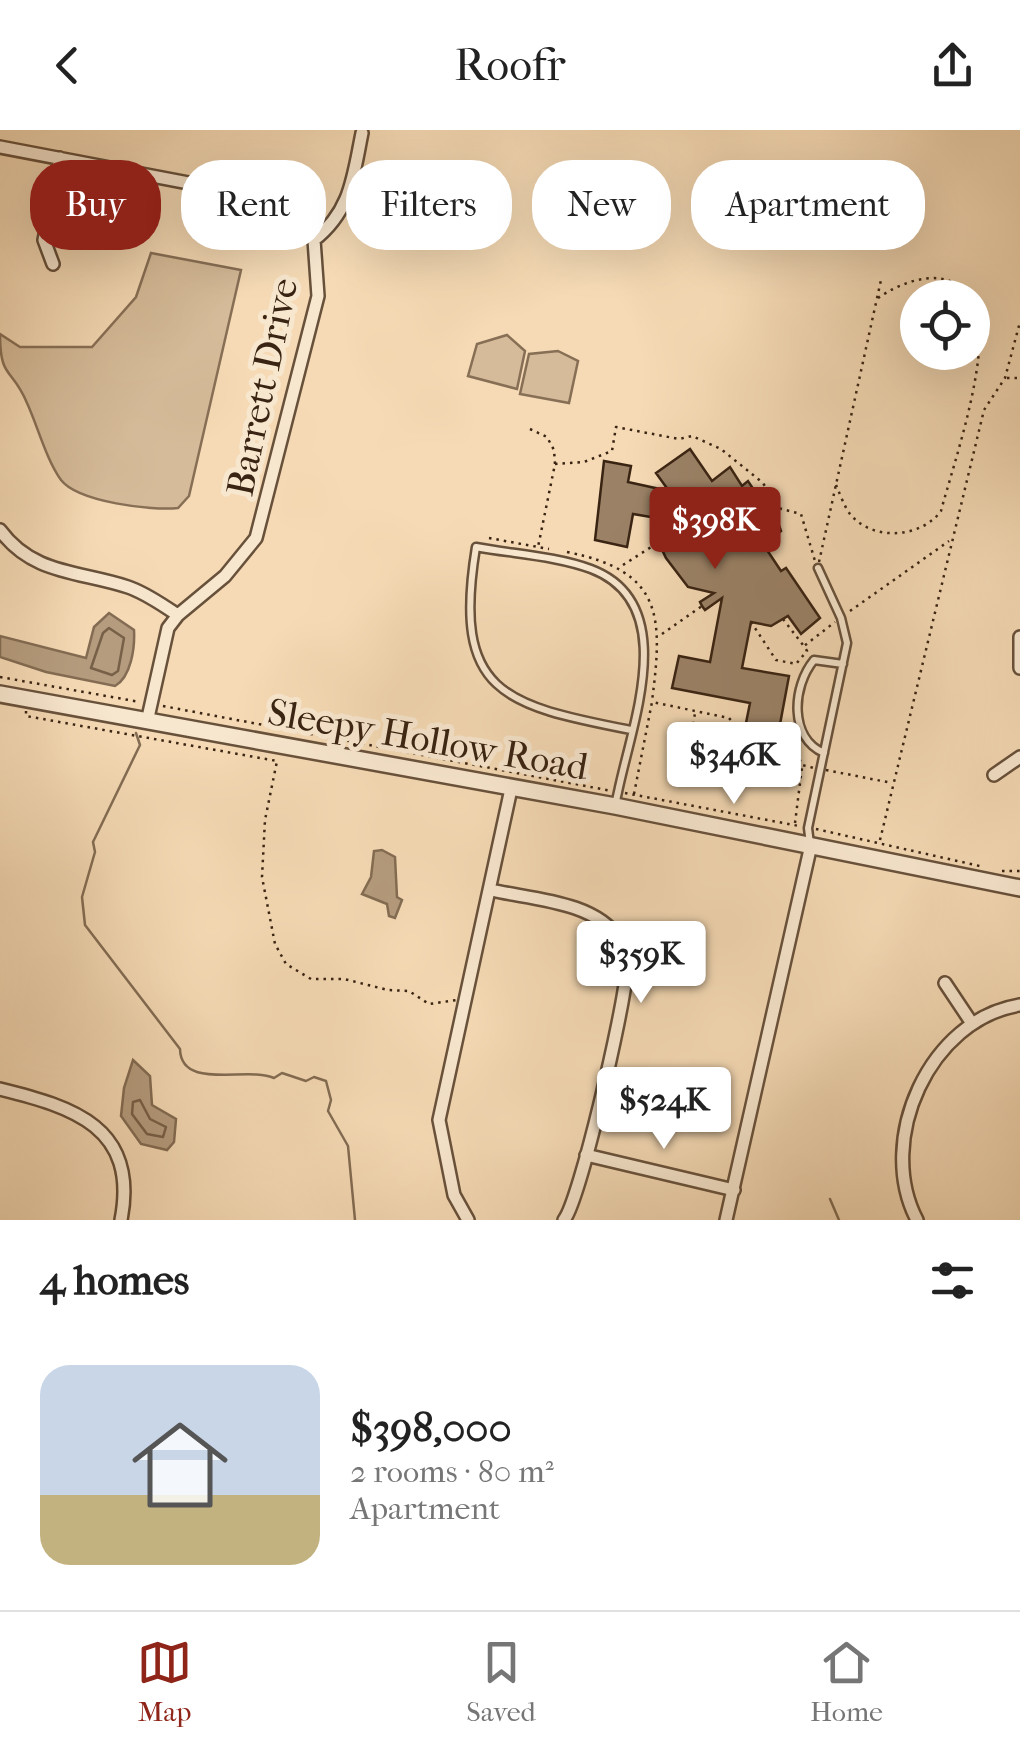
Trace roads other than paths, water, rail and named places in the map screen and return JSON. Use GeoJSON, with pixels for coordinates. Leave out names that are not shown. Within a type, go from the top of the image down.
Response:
{"type":"FeatureCollection","features":[{"type":"Feature","properties":{"kind":"street"},"geometry":{"type":"LineString","coordinates":[[326,231],[348,201],[362,133]]}},
{"type":"Feature","properties":{"kind":"street","name":"Barrett Drive"},"geometry":{"type":"LineString","coordinates":[[0,147],[181,181]]}},
{"type":"Feature","properties":{"kind":"street"},"geometry":{"type":"LineString","coordinates":[[53,264],[44,240],[60,158]]}},
{"type":"Feature","properties":{"kind":"street","name":"Barrett Drive"},"geometry":{"type":"LineString","coordinates":[[148,722],[163,643],[178,614],[245,556],[261,527],[318,296],[315,250]]}},
{"type":"Feature","properties":{"kind":"street"},"geometry":{"type":"LineString","coordinates":[[0,530],[18,551],[52,570],[128,587],[178,614]]}},
{"type":"Feature","properties":{"kind":"street"},"geometry":{"type":"LineString","coordinates":[[1020,637],[1020,668]]}},
{"type":"Feature","properties":{"kind":"street","name":"Sleepy Hollow Road"},"geometry":{"type":"LineString","coordinates":[[0,696],[511,789],[617,799],[810,845],[1020,888]]}},
{"type":"Feature","properties":{"kind":"street"},"geometry":{"type":"LineString","coordinates":[[994,774],[1020,757]]}},
{"type":"Feature","properties":{"kind":"street"},"geometry":{"type":"LineString","coordinates":[[468,1220],[454,1195],[438,1120],[511,789]]}},
{"type":"Feature","properties":{"kind":"street"},"geometry":{"type":"LineString","coordinates":[[726,1220],[810,845]]}},
{"type":"Feature","properties":{"kind":"street"},"geometry":{"type":"LineString","coordinates":[[491,890],[591,914],[618,938],[625,955],[622,998],[586,1155],[572,1210],[564,1220]]}},
{"type":"Feature","properties":{"kind":"street"},"geometry":{"type":"LineString","coordinates":[[945,983],[971,1022]]}},
{"type":"Feature","properties":{"kind":"street"},"geometry":{"type":"LineString","coordinates":[[916,1220],[902,1181],[913,1112],[930,1066],[971,1022],[1020,1005]]}},
{"type":"Feature","properties":{"kind":"street"},"geometry":{"type":"LineString","coordinates":[[0,1089],[57,1103],[96,1125],[112,1146],[122,1174],[121,1220]]}},
{"type":"Feature","properties":{"kind":"street"},"geometry":{"type":"LineString","coordinates":[[586,1155],[734,1190]]}},
{"type":"Feature","properties":{"kind":"lane"},"geometry":{"type":"LineString","coordinates":[[617,799],[630,730],[646,641],[636,610],[621,589],[581,566],[476,547],[468,623],[487,675],[512,697],[536,710],[630,730]]}},
{"type":"Feature","properties":{"kind":"lane"},"geometry":{"type":"LineString","coordinates":[[810,845],[808,828],[846,632],[818,568]]}},
{"type":"Feature","properties":{"kind":"lane"},"geometry":{"type":"LineString","coordinates":[[824,753],[804,741],[798,726],[804,676],[814,660],[842,664]]}},
{"type":"Feature","properties":{"kind":"water"},"geometry":{"type":"Polygon","coordinates":[[[109,613],[134,630],[128,669],[115,686],[46,672],[0,657],[0,636],[86,658],[94,627],[109,613]]]}},
{"type":"Feature","properties":{"kind":"water"},"geometry":{"type":"Polygon","coordinates":[[[382,850],[395,857],[397,897],[402,900],[395,918],[389,916],[387,904],[362,894],[371,877],[374,851],[382,850]]]}},
{"type":"Feature","properties":{"kind":"water"},"geometry":{"type":"Polygon","coordinates":[[[133,1060],[150,1076],[152,1105],[176,1119],[174,1142],[167,1150],[141,1144],[121,1116],[133,1060]]]}},
{"type":"Feature","properties":{"kind":"waterway"},"geometry":{"type":"LineString","coordinates":[[136,733],[140,745],[93,842],[95,852],[82,897],[85,925],[180,1049],[183,1062],[191,1070],[274,1078],[282,1073],[306,1081],[314,1077],[326,1081],[331,1100],[328,1111],[348,1146],[355,1220]]}},
{"type":"Feature","properties":{"kind":"waterway"},"geometry":{"type":"LineString","coordinates":[[830,1199],[839,1220]]}}]}
